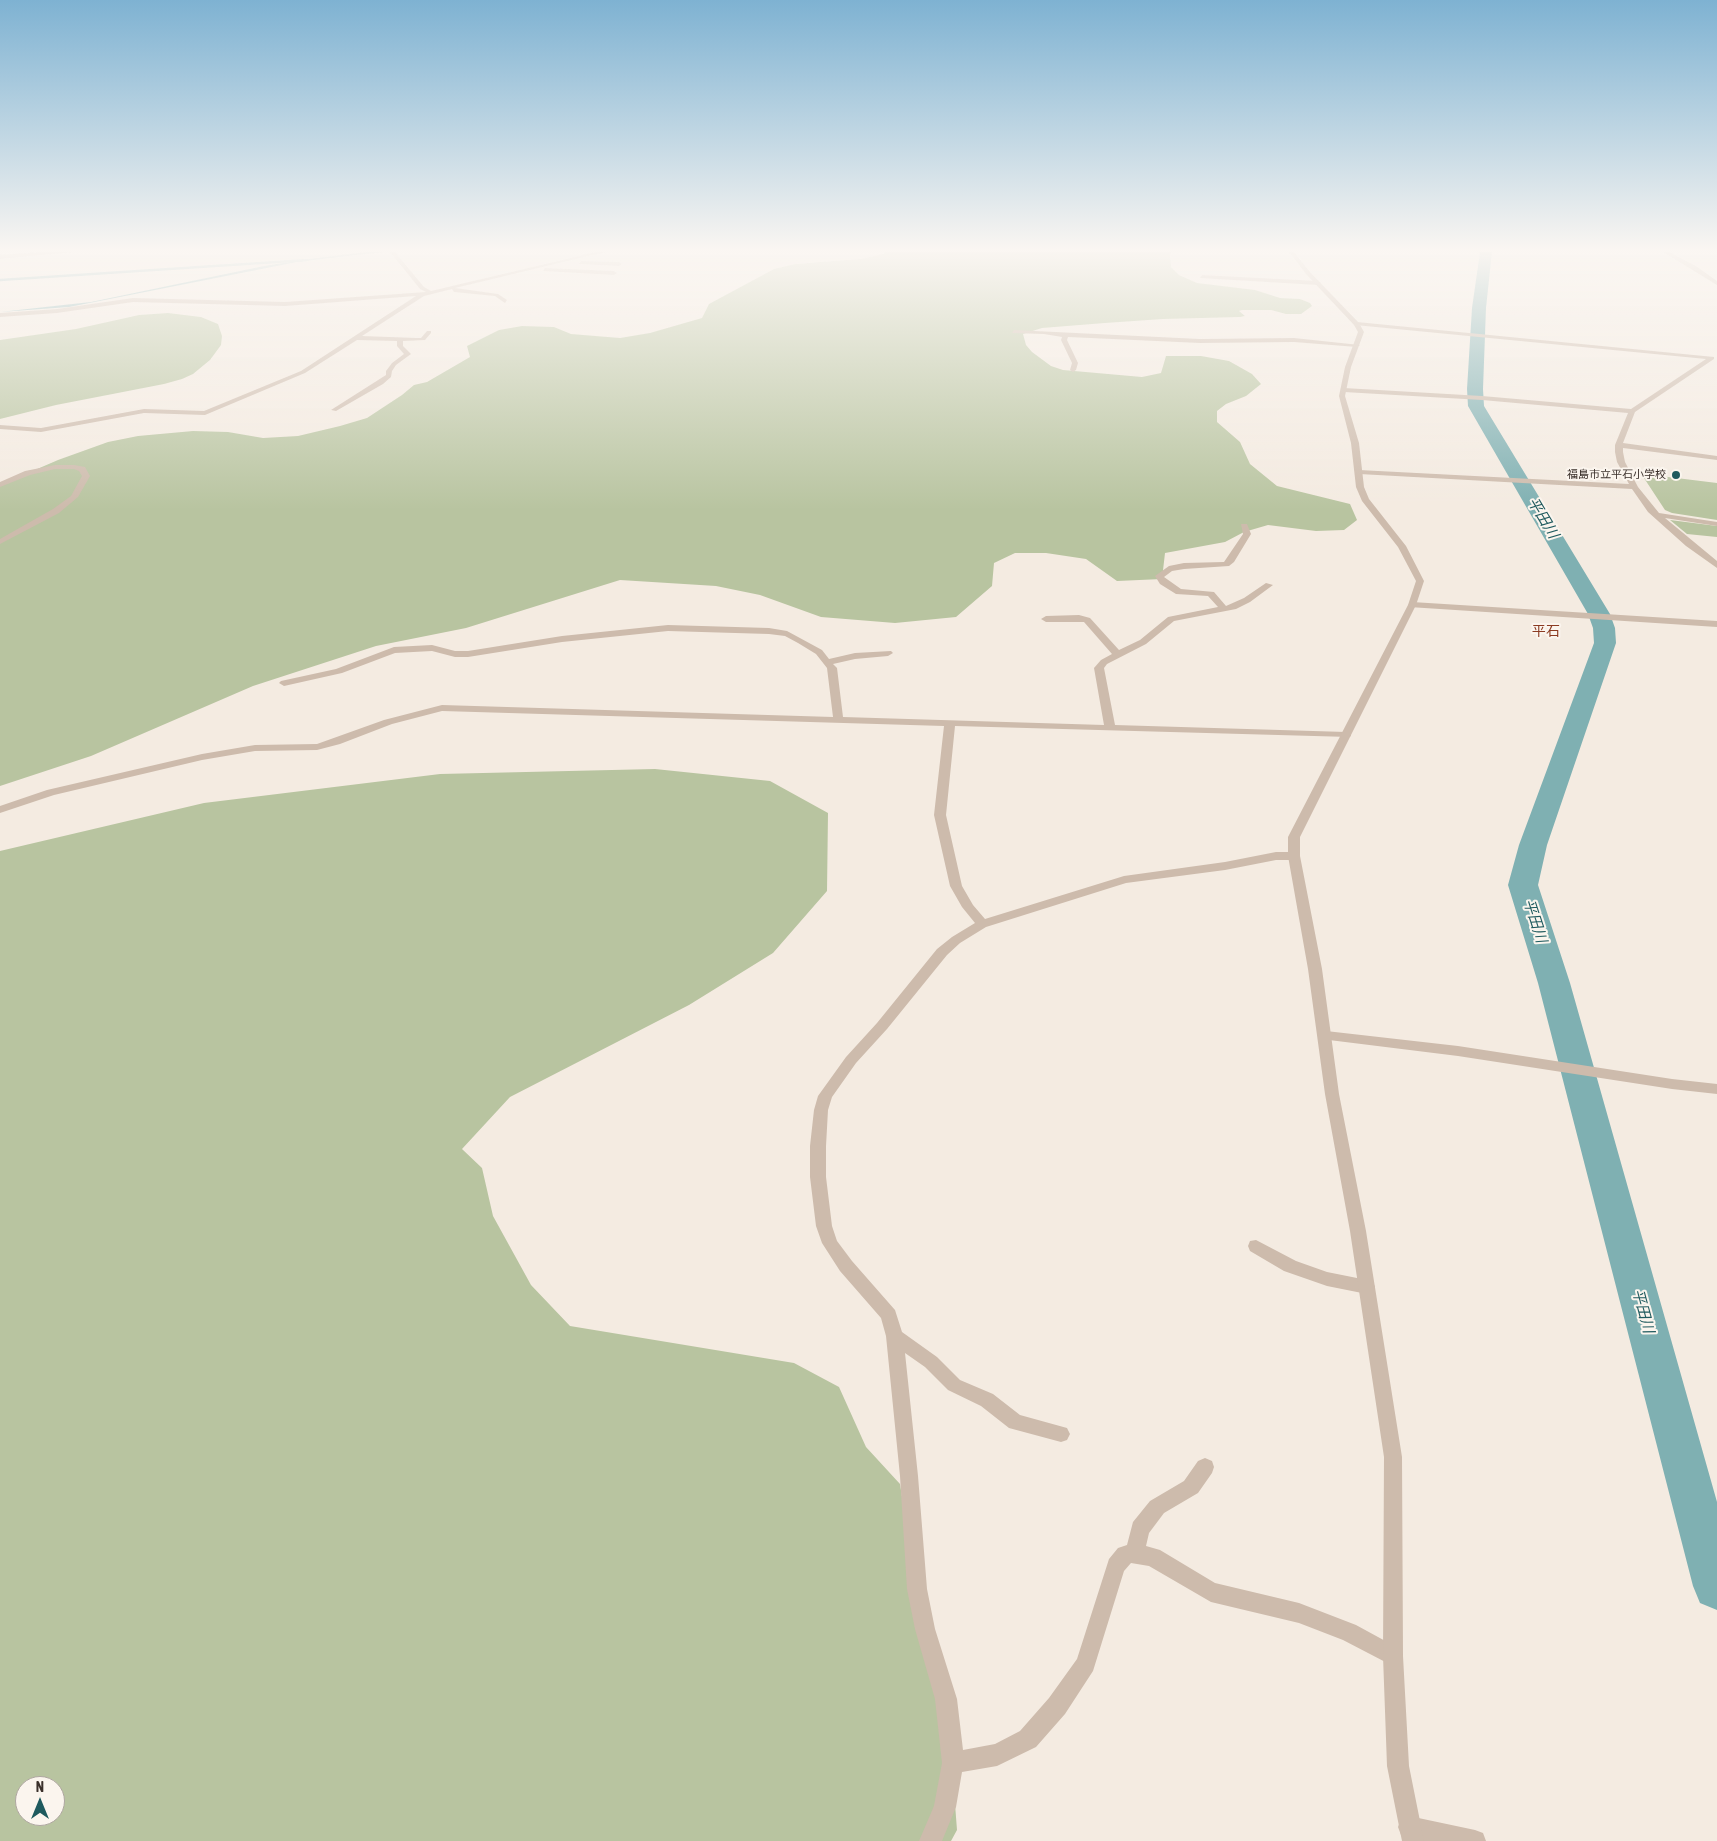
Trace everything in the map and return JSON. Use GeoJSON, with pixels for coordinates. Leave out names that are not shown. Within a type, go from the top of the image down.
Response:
{"type":"FeatureCollection","features":[{"type":"Feature","properties":{"kind":"street"},"geometry":{"type":"LineString","coordinates":[[0,427],[41,430],[144,411],[205,413],[291,378],[357,338],[400,340],[423,338]]}},
{"type":"Feature","properties":{"kind":"street"},"geometry":{"type":"LineString","coordinates":[[1065,338],[1064,340],[1075,363],[1072,370]]}},
{"type":"Feature","properties":{"kind":"street"},"geometry":{"type":"LineString","coordinates":[[1117,338],[1200,341],[1294,340],[1357,345]]}},
{"type":"Feature","properties":{"kind":"street"},"geometry":{"type":"LineString","coordinates":[[1359,338],[1348,367],[1342,396],[1354,443],[1360,488],[1365,499],[1402,546],[1420,580],[1412,606],[1294,837],[1294,856],[1326,1036],[1332,1094],[1358,1231],[1394,1457],[1393,1656],[1398,1766],[1411,1834],[1475,1841]]}},
{"type":"Feature","properties":{"kind":"street"},"geometry":{"type":"LineString","coordinates":[[1494,338],[1713,357]]}},
{"type":"Feature","properties":{"kind":"street"},"geometry":{"type":"LineString","coordinates":[[334,410],[389,376],[389,371],[394,364],[408,354],[400,346],[400,340]]}},
{"type":"Feature","properties":{"kind":"street"},"geometry":{"type":"LineString","coordinates":[[1713,357],[1632,412],[1619,445],[1621,462],[1641,498],[1690,544],[1717,564]]}},
{"type":"Feature","properties":{"kind":"street"},"geometry":{"type":"LineString","coordinates":[[1344,390],[1481,398],[1632,412]]}},
{"type":"Feature","properties":{"kind":"street"},"geometry":{"type":"LineString","coordinates":[[1619,445],[1717,458]]}},
{"type":"Feature","properties":{"kind":"street"},"geometry":{"type":"LineString","coordinates":[[0,484],[28,473],[56,466],[82,469],[86,476],[74,497],[56,511],[0,542]]}},
{"type":"Feature","properties":{"kind":"street"},"geometry":{"type":"LineString","coordinates":[[1359,472],[1634,487]]}},
{"type":"Feature","properties":{"kind":"street"},"geometry":{"type":"LineString","coordinates":[[1657,515],[1717,524]]}},
{"type":"Feature","properties":{"kind":"street"},"geometry":{"type":"LineString","coordinates":[[1224,609],[1211,594],[1179,592],[1163,582],[1159,576],[1169,569],[1179,567],[1226,564],[1231,560],[1247,534],[1244,526]]}},
{"type":"Feature","properties":{"kind":"street"},"geometry":{"type":"LineString","coordinates":[[1110,727],[1099,668],[1104,662],[1144,642],[1171,619],[1224,609],[1247,600],[1269,585]]}},
{"type":"Feature","properties":{"kind":"street"},"geometry":{"type":"LineString","coordinates":[[1412,606],[1717,624]]}},
{"type":"Feature","properties":{"kind":"street"},"geometry":{"type":"LineString","coordinates":[[1046,619],[1080,618],[1091,622],[1118,655]]}},
{"type":"Feature","properties":{"kind":"street"},"geometry":{"type":"LineString","coordinates":[[284,683],[340,671],[394,650],[432,648],[455,654],[468,654],[562,639],[668,628],[778,632],[801,640],[819,652],[828,662],[832,668],[838,718]]}},
{"type":"Feature","properties":{"kind":"street"},"geometry":{"type":"LineString","coordinates":[[828,662],[855,656],[888,653]]}},
{"type":"Feature","properties":{"kind":"street"},"geometry":{"type":"LineString","coordinates":[[0,810],[51,792],[202,757],[254,748],[317,747],[336,742],[388,722],[442,708],[838,718],[1346,735]]}},
{"type":"Feature","properties":{"kind":"street"},"geometry":{"type":"LineString","coordinates":[[950,722],[940,815],[956,886],[968,907],[982,924]]}},
{"type":"Feature","properties":{"kind":"street"},"geometry":{"type":"LineString","coordinates":[[930,1841],[945,1807],[953,1763],[946,1700],[925,1629],[916,1589],[910,1476],[895,1336],[889,1315],[846,1266],[830,1242],[824,1226],[818,1177],[818,1146],[821,1110],[825,1096],[833,1083],[942,952],[956,940],[982,924],[1124,880],[1243,864],[1276,856],[1294,856]]}},
{"type":"Feature","properties":{"kind":"street"},"geometry":{"type":"LineString","coordinates":[[1326,1036],[1458,1051],[1590,1072],[1717,1089]]}},
{"type":"Feature","properties":{"kind":"street"},"geometry":{"type":"LineString","coordinates":[[1256,1246],[1290,1266],[1327,1279],[1367,1287]]}},
{"type":"Feature","properties":{"kind":"street"},"geometry":{"type":"LineString","coordinates":[[895,1336],[931,1362],[954,1385],[987,1400],[1015,1422],[1061,1434]]}},
{"type":"Feature","properties":{"kind":"street"},"geometry":{"type":"LineString","coordinates":[[1135,1553],[1140,1529],[1157,1507],[1191,1487],[1205,1467]]}},
{"type":"Feature","properties":{"kind":"street"},"geometry":{"type":"LineString","coordinates":[[953,1763],[997,1755],[1028,1739],[1045,1720],[1086,1664],[1116,1566],[1125,1555],[1135,1553],[1153,1557],[1211,1592],[1300,1612],[1349,1632],[1393,1656]]}},
{"type":"Feature","properties":{"kind":"green space"},"geometry":{"type":"Polygon","coordinates":[[[14,338],[222,338],[221,345],[210,360],[193,374],[182,379],[56,405],[0,419],[0,340],[14,338]]]}},
{"type":"Feature","properties":{"kind":"green space"},"geometry":{"type":"Polygon","coordinates":[[[483,338],[1024,338],[1026,345],[1032,352],[1051,366],[1063,370],[1142,377],[1161,373],[1166,356],[1201,356],[1229,361],[1252,374],[1261,384],[1246,396],[1226,404],[1217,411],[1217,422],[1240,442],[1250,464],[1277,486],[1350,504],[1357,520],[1344,530],[1316,531],[1268,525],[1244,532],[1225,542],[1165,553],[1162,579],[1117,581],[1086,559],[1046,553],[1015,553],[994,563],[992,586],[956,617],[895,623],[821,617],[760,595],[716,586],[620,580],[466,628],[376,646],[253,686],[91,756],[0,786],[0,485],[58,460],[108,442],[138,436],[193,431],[228,432],[263,438],[298,436],[367,418],[414,385],[427,382],[470,357],[467,346],[483,338]]]}},
{"type":"Feature","properties":{"kind":"green space"},"geometry":{"type":"Polygon","coordinates":[[[1642,475],[1717,483],[1717,520],[1672,513],[1665,510],[1642,475]]]}},
{"type":"Feature","properties":{"kind":"green space"},"geometry":{"type":"Polygon","coordinates":[[[1670,520],[1717,526],[1717,537],[1687,534],[1670,520]]]}},
{"type":"Feature","properties":{"kind":"green space"},"geometry":{"type":"Polygon","coordinates":[[[655,769],[770,781],[828,813],[827,891],[773,953],[689,1005],[510,1097],[462,1149],[482,1168],[493,1216],[531,1285],[570,1326],[794,1363],[839,1387],[866,1447],[900,1484],[915,1577],[951,1752],[957,1830],[951,1841],[0,1841],[0,851],[204,803],[440,774],[655,769]]]}},
{"type":"Feature","properties":{"kind":"waterway","name":"平田川"},"geometry":{"type":"LineString","coordinates":[[1478,338],[1476,406],[1599,614],[1604,628],[1605,643],[1533,845],[1523,885],[1554,983],[1717,1586]]}},
{"type":"Feature","properties":{"kind":"place","name":"福島市立平石小学校"},"geometry":{"type":"Point","coordinates":[1676,475]}},
{"type":"Feature","properties":{"kind":"district","name":"平石"},"geometry":{"type":"Point","coordinates":[1546,632]}}]}
